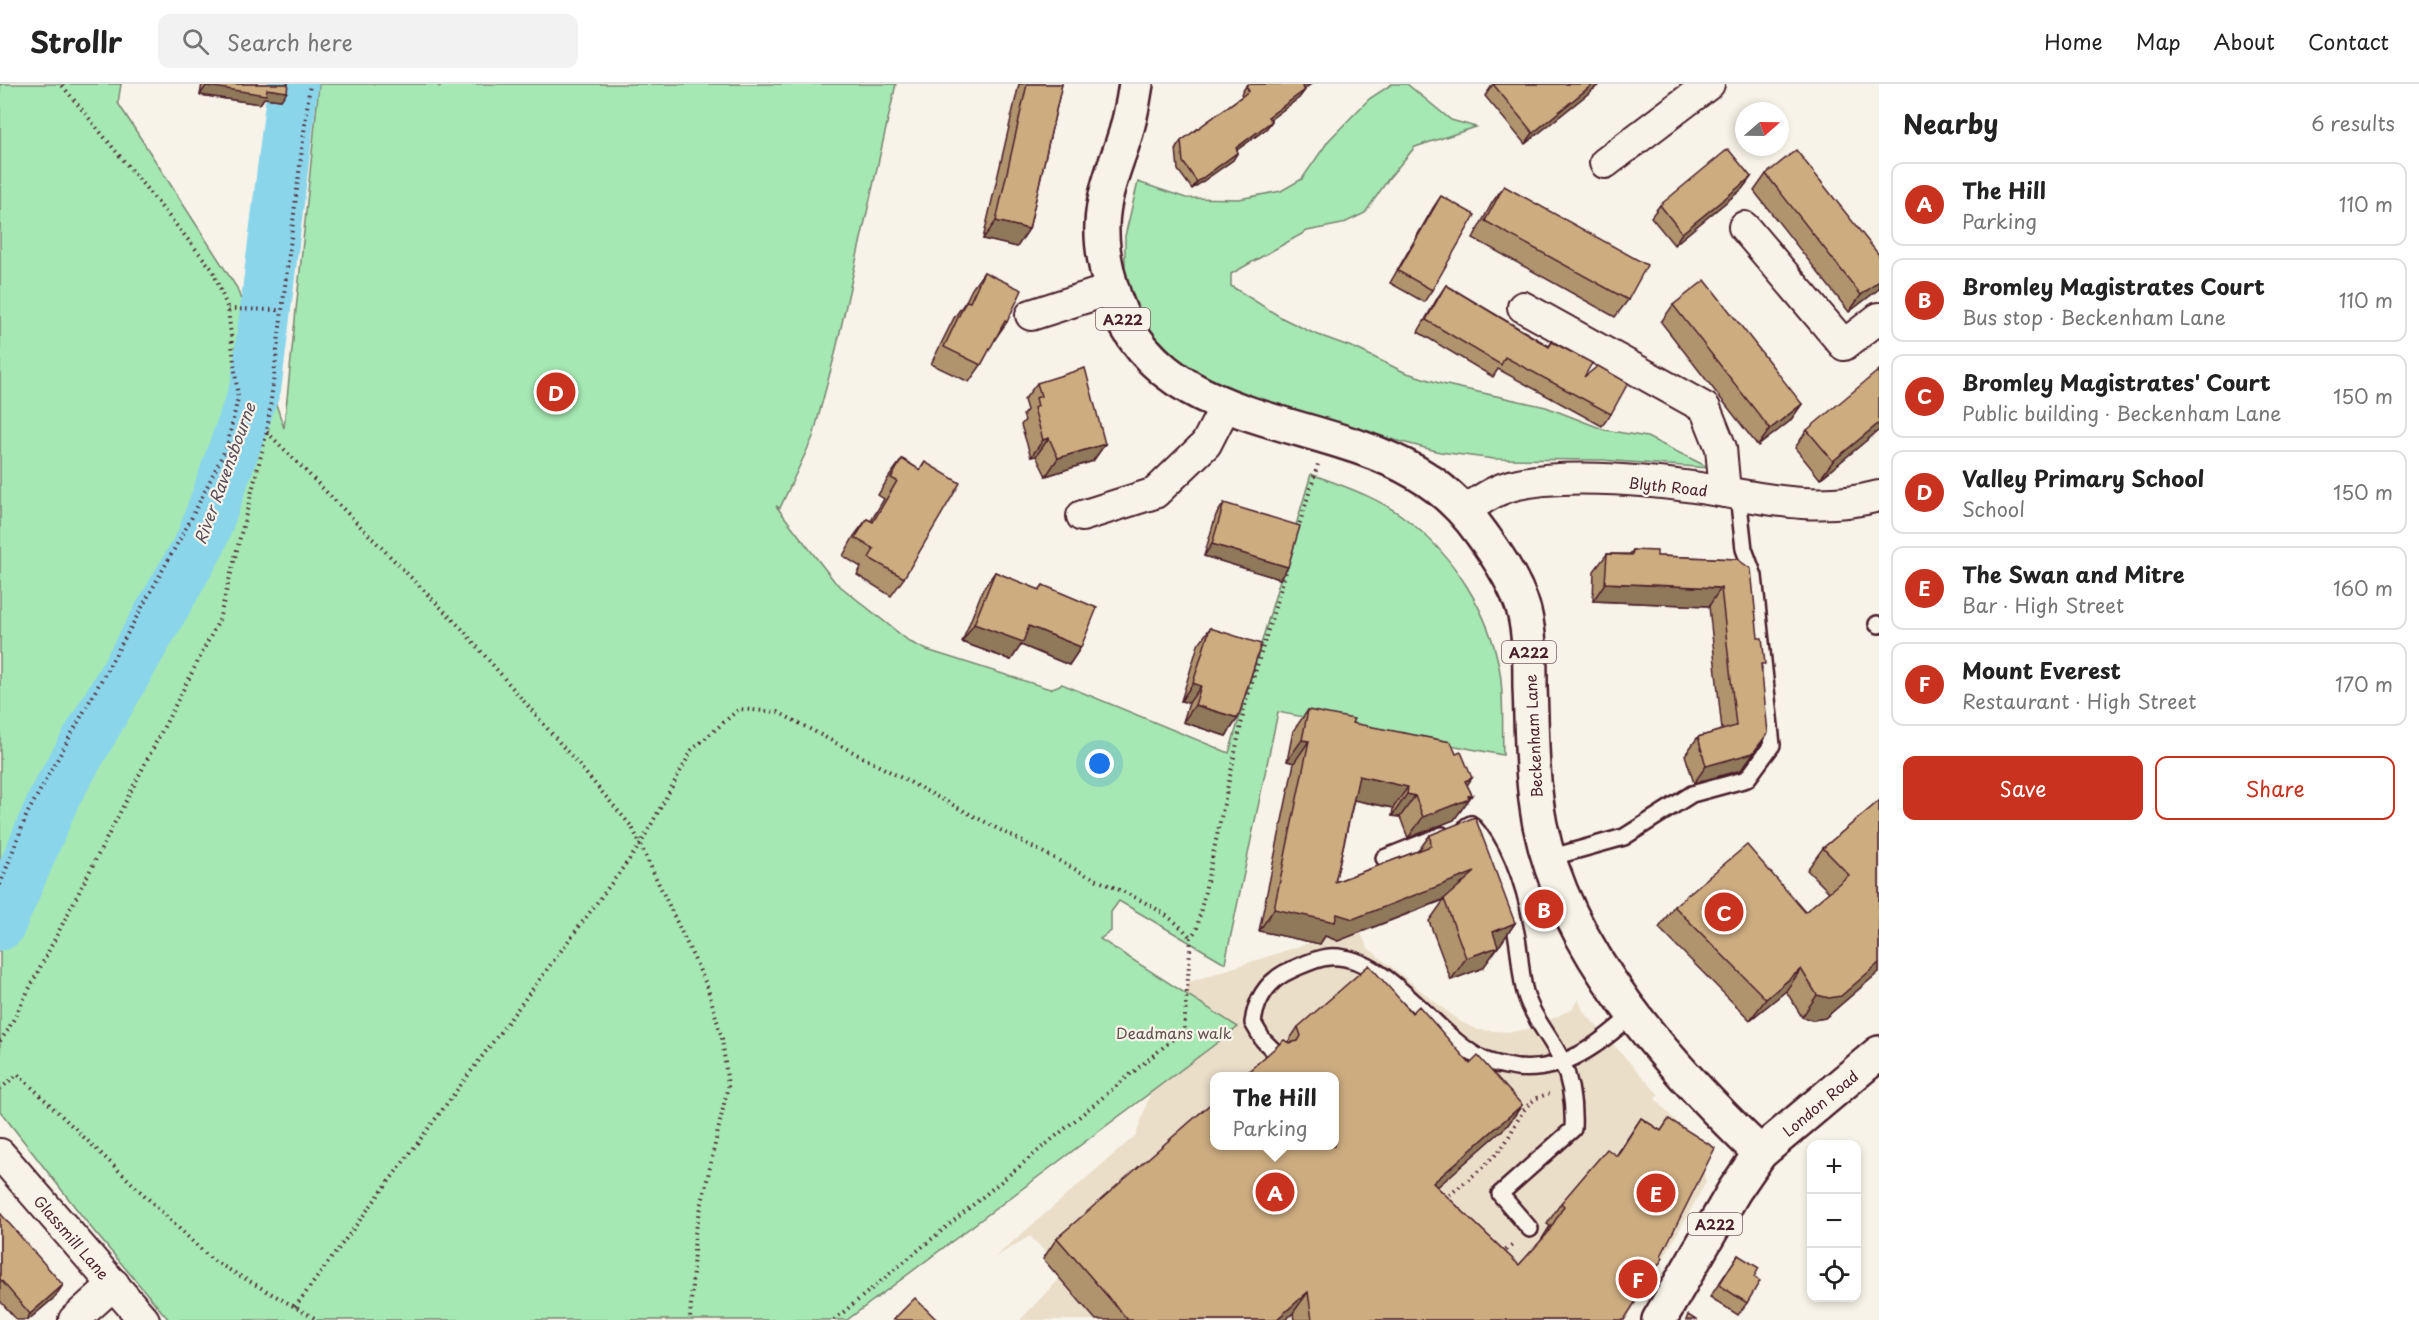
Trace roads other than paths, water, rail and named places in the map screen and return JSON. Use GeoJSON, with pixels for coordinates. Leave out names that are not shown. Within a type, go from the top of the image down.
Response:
{"type":"FeatureCollection","features":[{"type":"Feature","properties":{"kind":"main road","name":"Beckenham Lane"},"geometry":{"type":"LineString","coordinates":[[1136,84],[1128,124],[1111,175],[1103,210],[1103,246],[1112,289],[1126,325],[1147,353],[1185,384],[1226,405],[1381,456],[1416,473],[1464,512],[1494,552],[1523,608],[1529,645],[1534,783],[1549,858],[1560,891],[1583,937],[1633,1014],[1714,1108],[1760,1153]]}},
{"type":"Feature","properties":{"kind":"main road","name":"London Road"},"geometry":{"type":"LineString","coordinates":[[1760,1153],[1879,1053]]}},
{"type":"Feature","properties":{"kind":"main road","name":"A222"},"geometry":{"type":"LineString","coordinates":[[1660,1320],[1734,1191],[1760,1153]]}},
{"type":"Feature","properties":{"kind":"street"},"geometry":{"type":"LineString","coordinates":[[1605,163],[1709,84]]}},
{"type":"Feature","properties":{"kind":"street"},"geometry":{"type":"LineString","coordinates":[[1744,227],[1844,345],[1879,318]]}},
{"type":"Feature","properties":{"kind":"street"},"geometry":{"type":"LineString","coordinates":[[1031,315],[1112,289]]}},
{"type":"Feature","properties":{"kind":"street"},"geometry":{"type":"LineString","coordinates":[[1523,307],[1705,408],[1721,448],[1732,494]]}},
{"type":"Feature","properties":{"kind":"street"},"geometry":{"type":"LineString","coordinates":[[1082,516],[1155,493],[1206,444],[1226,405]]}},
{"type":"Feature","properties":{"kind":"street","name":"Blyth Road"},"geometry":{"type":"LineString","coordinates":[[1464,512],[1497,490],[1548,480],[1622,480],[1786,503],[1825,505],[1879,496]]}},
{"type":"Feature","properties":{"kind":"street","name":"Glassmill Lane"},"geometry":{"type":"LineString","coordinates":[[0,1154],[144,1320]]}},
{"type":"Feature","properties":{"kind":"street"},"geometry":{"type":"LineString","coordinates":[[74,1320],[114,1284]]}},
{"type":"Feature","properties":{"kind":"lane"},"geometry":{"type":"LineString","coordinates":[[1549,858],[1624,837],[1692,794],[1747,778],[1772,745],[1754,576],[1744,549],[1732,494]]}},
{"type":"Feature","properties":{"kind":"lane"},"geometry":{"type":"LineString","coordinates":[[1384,858],[1472,824],[1486,840],[1508,901],[1516,933],[1524,988],[1531,1009],[1563,1062],[1570,1090],[1573,1130],[1500,1194],[1530,1229]]}},
{"type":"Feature","properties":{"kind":"lane"},"geometry":{"type":"LineString","coordinates":[[1276,1054],[1263,1040],[1253,1023],[1259,997],[1280,975],[1329,957],[1347,959],[1384,975],[1448,1035],[1482,1059],[1528,1068],[1563,1062],[1591,1049],[1633,1014]]}},
{"type":"Feature","properties":{"kind":"waterway","name":"River Ravensbourne"},"geometry":{"type":"LineString","coordinates":[[0,925],[55,796],[201,542],[256,386],[293,84]]}},
{"type":"Feature","properties":{"kind":"place","name":"Valley Primary School"},"geometry":{"type":"Point","coordinates":[556,392]}},
{"type":"Feature","properties":{"kind":"place","name":"Bromley Magistrates Court"},"geometry":{"type":"Point","coordinates":[1544,909]}},
{"type":"Feature","properties":{"kind":"place","name":"Bromley Magistrates' Court"},"geometry":{"type":"Point","coordinates":[1724,912]}},
{"type":"Feature","properties":{"kind":"place","name":"The Hill"},"geometry":{"type":"Point","coordinates":[1275,1192]}},
{"type":"Feature","properties":{"kind":"place","name":"The Swan and Mitre"},"geometry":{"type":"Point","coordinates":[1656,1193]}},
{"type":"Feature","properties":{"kind":"place","name":"Mount Everest"},"geometry":{"type":"Point","coordinates":[1638,1279]}},
{"type":"Feature","properties":{"kind":"park label","name":"Deadmans walk"},"geometry":{"type":"Point","coordinates":[1174,1032]}}]}
